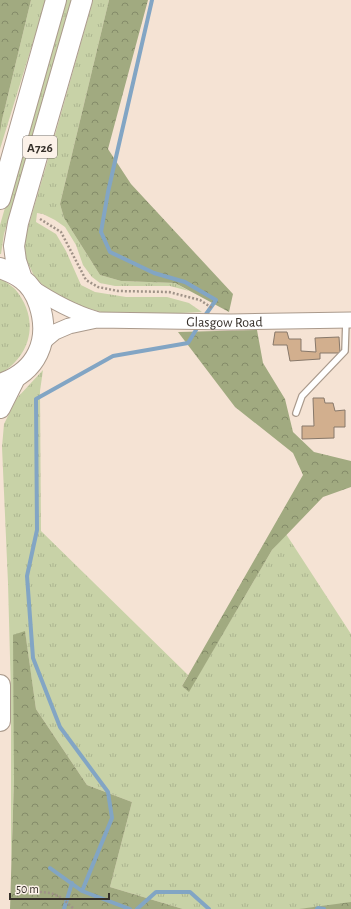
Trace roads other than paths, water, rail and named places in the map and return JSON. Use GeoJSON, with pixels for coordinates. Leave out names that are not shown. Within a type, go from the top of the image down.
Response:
{"type":"FeatureCollection","features":[{"type":"Feature","properties":{"kind":"highway","name":"A726"},"geometry":{"type":"LineString","coordinates":[[0,199],[56,0]]}},
{"type":"Feature","properties":{"kind":"highway","name":"A726"},"geometry":{"type":"LineString","coordinates":[[0,408],[7,381],[22,374],[28,368],[36,357],[43,342],[44,328],[42,313],[38,301],[26,283],[16,261],[14,246],[18,223],[82,0]]}},
{"type":"Feature","properties":{"kind":"highway"},"geometry":{"type":"LineString","coordinates":[[0,268],[9,271],[26,283]]}},
{"type":"Feature","properties":{"kind":"highway"},"geometry":{"type":"LineString","coordinates":[[0,685],[0,721]]}},
{"type":"Feature","properties":{"kind":"main road","name":"Glasgow Road"},"geometry":{"type":"LineString","coordinates":[[26,283],[48,298],[70,310],[97,320]]}},
{"type":"Feature","properties":{"kind":"main road","name":"Glasgow Road"},"geometry":{"type":"LineString","coordinates":[[43,342],[55,332],[69,326],[97,320],[231,322],[349,320]]}},
{"type":"Feature","properties":{"kind":"lane"},"geometry":{"type":"LineString","coordinates":[[296,413],[302,396],[345,351],[349,320]]}},
{"type":"Feature","properties":{"kind":"waterway"},"geometry":{"type":"LineString","coordinates":[[152,0],[108,192],[101,232],[110,252],[154,273],[185,282],[216,300],[204,317]]}},
{"type":"Feature","properties":{"kind":"waterway"},"geometry":{"type":"LineString","coordinates":[[82,891],[112,818],[108,792],[60,727],[33,658],[27,576],[37,530],[36,399],[113,356],[188,343],[199,325]]}},
{"type":"Feature","properties":{"kind":"waterway"},"geometry":{"type":"LineString","coordinates":[[50,868],[82,891],[130,909]]}},
{"type":"Feature","properties":{"kind":"waterway"},"geometry":{"type":"LineString","coordinates":[[64,909],[72,883]]}},
{"type":"Feature","properties":{"kind":"waterway"},"geometry":{"type":"LineString","coordinates":[[137,909],[156,892],[190,892],[209,909]]}},
{"type":"Feature","properties":{"kind":"waterway"},"geometry":{"type":"LineString","coordinates":[[317,909],[324,909]]}}]}
